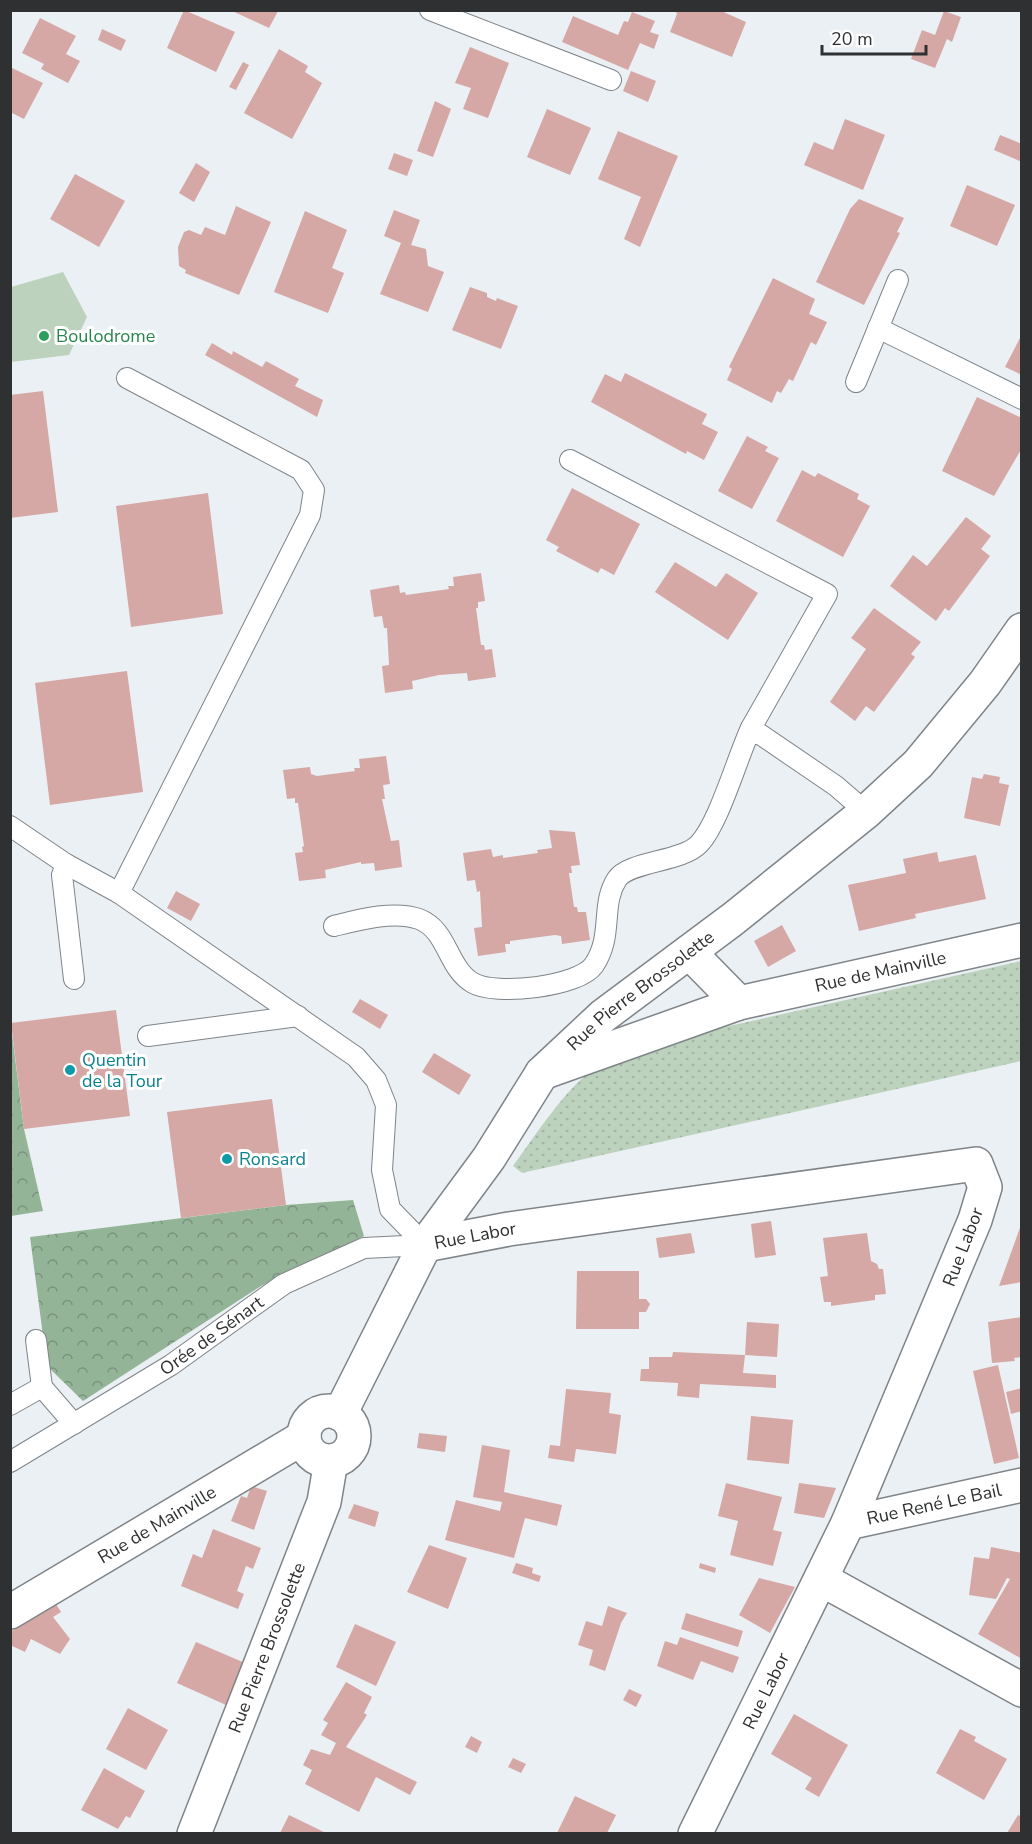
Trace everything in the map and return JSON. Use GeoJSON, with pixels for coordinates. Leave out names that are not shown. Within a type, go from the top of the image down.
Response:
{"type":"FeatureCollection","features":[{"type":"Feature","properties":{"kind":"street","name":"Rue Pierre Brossolette"},"geometry":{"type":"LineString","coordinates":[[340,1414],[425,1245],[489,1158],[542,1073],[603,1016],[689,952],[866,812],[918,764],[985,683],[1022,630]]}},
{"type":"Feature","properties":{"kind":"street","name":"Rue de Mainville"},"geometry":{"type":"LineString","coordinates":[[542,1073],[739,1003],[1022,940]]}},
{"type":"Feature","properties":{"kind":"street"},"geometry":{"type":"LineString","coordinates":[[689,952],[739,1003]]}},
{"type":"Feature","properties":{"kind":"street","name":"Rue Labor"},"geometry":{"type":"LineString","coordinates":[[425,1245],[509,1229],[976,1164],[986,1187],[975,1220],[848,1523],[695,1833]]}},
{"type":"Feature","properties":{"kind":"street"},"geometry":{"type":"LineString","coordinates":[[331,1411],[340,1414],[351,1425],[354,1441],[346,1455],[331,1461],[315,1458],[305,1445],[304,1437],[309,1421],[315,1415],[331,1411]]}},
{"type":"Feature","properties":{"kind":"street","name":"Rue de Mainville"},"geometry":{"type":"LineString","coordinates":[[10,1612],[304,1437]]}},
{"type":"Feature","properties":{"kind":"street","name":"Rue Pierre Brossolette"},"geometry":{"type":"LineString","coordinates":[[194,1833],[324,1502],[331,1461]]}},
{"type":"Feature","properties":{"kind":"street","name":"Rue René Le Bail"},"geometry":{"type":"LineString","coordinates":[[848,1523],[1022,1485]]}},
{"type":"Feature","properties":{"kind":"street"},"geometry":{"type":"LineString","coordinates":[[821,1579],[1022,1690]]}},
{"type":"Feature","properties":{"kind":"lane"},"geometry":{"type":"LineString","coordinates":[[430,10],[611,80]]}},
{"type":"Feature","properties":{"kind":"lane"},"geometry":{"type":"LineString","coordinates":[[856,382],[898,280]]}},
{"type":"Feature","properties":{"kind":"lane"},"geometry":{"type":"LineString","coordinates":[[878,328],[1022,399]]}},
{"type":"Feature","properties":{"kind":"lane"},"geometry":{"type":"LineString","coordinates":[[119,893],[310,515],[314,490],[301,470],[127,378]]}},
{"type":"Feature","properties":{"kind":"lane"},"geometry":{"type":"LineString","coordinates":[[334,926],[388,916],[418,919],[438,931],[458,970],[473,983],[492,989],[546,985],[576,978],[592,967],[604,946],[608,926],[609,897],[618,877],[641,866],[674,857],[698,845],[712,826],[736,759],[751,728],[827,594],[570,460]]}},
{"type":"Feature","properties":{"kind":"lane"},"geometry":{"type":"LineString","coordinates":[[751,728],[836,786],[866,812]]}},
{"type":"Feature","properties":{"kind":"lane"},"geometry":{"type":"LineString","coordinates":[[10,826],[66,864],[119,893],[356,1057],[376,1080],[386,1105],[382,1170],[390,1209],[425,1245]]}},
{"type":"Feature","properties":{"kind":"lane"},"geometry":{"type":"LineString","coordinates":[[66,864],[62,875],[74,980]]}},
{"type":"Feature","properties":{"kind":"lane"},"geometry":{"type":"LineString","coordinates":[[148,1036],[298,1016]]}},
{"type":"Feature","properties":{"kind":"lane","name":"Orée de Sénart"},"geometry":{"type":"LineString","coordinates":[[10,1462],[171,1365],[285,1284],[364,1248],[425,1245]]}},
{"type":"Feature","properties":{"kind":"lane"},"geometry":{"type":"LineString","coordinates":[[36,1340],[42,1387],[74,1424]]}},
{"type":"Feature","properties":{"kind":"lane"},"geometry":{"type":"LineString","coordinates":[[10,1405],[42,1387]]}},
{"type":"Feature","properties":{"kind":"green space","name":"Boulodrome"},"geometry":{"type":"Polygon","coordinates":[[[63,272],[87,317],[69,355],[11,362],[11,287],[63,272]]]}},
{"type":"Feature","properties":{"kind":"green space"},"geometry":{"type":"Polygon","coordinates":[[[1021,961],[1021,1061],[522,1173],[513,1166],[553,1111],[576,1085],[601,1063],[630,1048],[1021,961]]]}},
{"type":"Feature","properties":{"kind":"green space"},"geometry":{"type":"Polygon","coordinates":[[[10,1018],[24,1129],[43,1211],[11,1216],[10,1018]]]}},
{"type":"Feature","properties":{"kind":"green space"},"geometry":{"type":"Polygon","coordinates":[[[353,1200],[364,1236],[261,1286],[83,1401],[47,1366],[30,1237],[286,1205],[353,1200]]]}},
{"type":"Feature","properties":{"kind":"building"},"geometry":{"type":"Polygon","coordinates":[[[184,10],[235,32],[216,72],[167,48],[184,10]]]}},
{"type":"Feature","properties":{"kind":"building"},"geometry":{"type":"Polygon","coordinates":[[[230,10],[276,10],[278,11],[269,28],[230,10]]]}},
{"type":"Feature","properties":{"kind":"building"},"geometry":{"type":"Polygon","coordinates":[[[675,10],[719,10],[746,22],[732,57],[670,32],[677,14],[675,10]]]}},
{"type":"Feature","properties":{"kind":"building"},"geometry":{"type":"Polygon","coordinates":[[[944,11],[961,17],[952,42],[947,39],[935,68],[911,59],[922,30],[935,35],[944,11]]]}},
{"type":"Feature","properties":{"kind":"building"},"geometry":{"type":"Polygon","coordinates":[[[632,12],[655,21],[650,32],[659,35],[654,49],[640,43],[628,70],[562,42],[573,16],[618,35],[624,21],[628,22],[632,12]]]}},
{"type":"Feature","properties":{"kind":"building"},"geometry":{"type":"Polygon","coordinates":[[[40,18],[76,36],[66,54],[80,61],[68,83],[41,69],[44,64],[22,53],[40,18]]]}},
{"type":"Feature","properties":{"kind":"building"},"geometry":{"type":"Polygon","coordinates":[[[102,29],[126,40],[121,51],[98,40],[102,29]]]}},
{"type":"Feature","properties":{"kind":"building"},"geometry":{"type":"Polygon","coordinates":[[[470,47],[509,63],[488,118],[463,109],[471,88],[455,83],[470,47]]]}},
{"type":"Feature","properties":{"kind":"building"},"geometry":{"type":"Polygon","coordinates":[[[279,49],[308,66],[305,72],[322,83],[292,139],[244,113],[279,49]]]}},
{"type":"Feature","properties":{"kind":"building"},"geometry":{"type":"Polygon","coordinates":[[[243,62],[249,65],[236,90],[229,87],[243,62]]]}},
{"type":"Feature","properties":{"kind":"building"},"geometry":{"type":"Polygon","coordinates":[[[10,67],[43,83],[24,119],[10,112],[10,67]]]}},
{"type":"Feature","properties":{"kind":"building"},"geometry":{"type":"Polygon","coordinates":[[[631,71],[656,81],[648,102],[623,91],[631,71]]]}},
{"type":"Feature","properties":{"kind":"building"},"geometry":{"type":"Polygon","coordinates":[[[435,101],[451,109],[433,157],[417,151],[435,101]]]}},
{"type":"Feature","properties":{"kind":"building"},"geometry":{"type":"Polygon","coordinates":[[[547,109],[591,128],[570,175],[527,157],[547,109]]]}},
{"type":"Feature","properties":{"kind":"building"},"geometry":{"type":"Polygon","coordinates":[[[845,119],[885,135],[863,190],[804,165],[814,142],[833,150],[845,119]]]}},
{"type":"Feature","properties":{"kind":"building"},"geometry":{"type":"Polygon","coordinates":[[[618,131],[678,156],[640,247],[624,239],[641,197],[598,179],[618,131]]]}},
{"type":"Feature","properties":{"kind":"building"},"geometry":{"type":"Polygon","coordinates":[[[1000,135],[1022,144],[1022,162],[994,150],[1000,135]]]}},
{"type":"Feature","properties":{"kind":"building"},"geometry":{"type":"Polygon","coordinates":[[[394,153],[413,160],[407,176],[388,169],[394,153]]]}},
{"type":"Feature","properties":{"kind":"building"},"geometry":{"type":"Polygon","coordinates":[[[196,163],[210,172],[194,202],[179,193],[196,163]]]}},
{"type":"Feature","properties":{"kind":"building"},"geometry":{"type":"Polygon","coordinates":[[[75,174],[125,201],[99,247],[50,219],[75,174]]]}},
{"type":"Feature","properties":{"kind":"building"},"geometry":{"type":"Polygon","coordinates":[[[967,185],[1015,205],[997,246],[950,226],[967,185]]]}},
{"type":"Feature","properties":{"kind":"building"},"geometry":{"type":"Polygon","coordinates":[[[859,199],[904,218],[897,232],[900,233],[864,305],[816,282],[850,209],[859,199]]]}},
{"type":"Feature","properties":{"kind":"building"},"geometry":{"type":"Polygon","coordinates":[[[236,206],[271,222],[239,295],[185,273],[186,270],[179,266],[178,247],[184,232],[189,230],[201,235],[205,227],[225,235],[236,206]]]}},
{"type":"Feature","properties":{"kind":"building"},"geometry":{"type":"Polygon","coordinates":[[[394,210],[420,220],[411,245],[426,249],[428,266],[444,272],[428,312],[380,294],[401,243],[384,236],[394,210]]]}},
{"type":"Feature","properties":{"kind":"building"},"geometry":{"type":"Polygon","coordinates":[[[305,211],[347,230],[332,268],[344,273],[328,313],[274,292],[305,211]]]}},
{"type":"Feature","properties":{"kind":"building"},"geometry":{"type":"Polygon","coordinates":[[[773,278],[815,299],[809,314],[827,322],[816,345],[811,342],[793,381],[789,379],[781,393],[777,391],[772,403],[727,380],[732,369],[729,367],[773,278]]]}},
{"type":"Feature","properties":{"kind":"building"},"geometry":{"type":"Polygon","coordinates":[[[470,287],[487,293],[487,297],[496,301],[497,298],[518,306],[501,349],[452,330],[470,287]]]}},
{"type":"Feature","properties":{"kind":"building"},"geometry":{"type":"Polygon","coordinates":[[[1022,334],[1022,375],[1005,367],[1022,334]]]}},
{"type":"Feature","properties":{"kind":"building"},"geometry":{"type":"Polygon","coordinates":[[[212,343],[232,355],[233,351],[262,367],[266,361],[299,379],[295,386],[323,400],[317,417],[205,355],[212,343]]]}},
{"type":"Feature","properties":{"kind":"building"},"geometry":{"type":"Polygon","coordinates":[[[625,373],[707,414],[702,424],[718,432],[704,460],[687,451],[686,454],[591,402],[605,374],[621,382],[625,373]]]}},
{"type":"Feature","properties":{"kind":"building"},"geometry":{"type":"Polygon","coordinates":[[[43,391],[58,512],[10,518],[10,395],[43,391]]]}},
{"type":"Feature","properties":{"kind":"building"},"geometry":{"type":"Polygon","coordinates":[[[977,397],[1022,418],[1022,448],[994,496],[942,471],[977,397]]]}},
{"type":"Feature","properties":{"kind":"building"},"geometry":{"type":"Polygon","coordinates":[[[747,436],[768,447],[765,451],[779,458],[752,509],[718,491],[747,436]]]}},
{"type":"Feature","properties":{"kind":"building"},"geometry":{"type":"Polygon","coordinates":[[[802,470],[815,477],[818,473],[859,494],[857,499],[870,506],[843,557],[776,521],[802,470]]]}},
{"type":"Feature","properties":{"kind":"building"},"geometry":{"type":"Polygon","coordinates":[[[572,488],[640,524],[614,575],[601,568],[598,573],[556,551],[559,547],[546,540],[572,488]]]}},
{"type":"Feature","properties":{"kind":"building"},"geometry":{"type":"Polygon","coordinates":[[[208,493],[223,614],[131,627],[116,506],[208,493]]]}},
{"type":"Feature","properties":{"kind":"building"},"geometry":{"type":"Polygon","coordinates":[[[966,517],[991,536],[981,549],[990,556],[949,611],[945,608],[936,621],[890,586],[913,555],[927,566],[966,517]]]}},
{"type":"Feature","properties":{"kind":"building"},"geometry":{"type":"Polygon","coordinates":[[[675,562],[716,587],[726,573],[758,593],[728,640],[655,592],[675,562]]]}},
{"type":"Feature","properties":{"kind":"building"},"geometry":{"type":"Polygon","coordinates":[[[481,573],[485,601],[478,602],[478,608],[476,608],[481,645],[484,645],[485,650],[492,649],[496,677],[468,681],[467,673],[439,675],[412,681],[413,689],[385,693],[382,666],[389,665],[387,628],[384,628],[382,616],[374,617],[370,590],[399,585],[400,593],[405,592],[406,595],[449,589],[448,586],[454,586],[453,577],[481,573]]]}},
{"type":"Feature","properties":{"kind":"building"},"geometry":{"type":"Polygon","coordinates":[[[874,608],[921,642],[911,654],[915,657],[874,712],[866,706],[855,721],[830,702],[866,649],[851,638],[874,608]]]}},
{"type":"Feature","properties":{"kind":"building"},"geometry":{"type":"Polygon","coordinates":[[[127,671],[143,792],[50,805],[35,683],[127,671]]]}},
{"type":"Feature","properties":{"kind":"building"},"geometry":{"type":"Polygon","coordinates":[[[386,756],[390,784],[383,785],[385,799],[382,799],[391,841],[399,840],[402,867],[375,871],[374,863],[361,864],[361,862],[325,870],[326,878],[299,881],[295,853],[303,852],[302,847],[304,846],[298,803],[295,803],[295,798],[287,799],[283,770],[310,767],[311,774],[317,776],[355,771],[354,768],[360,768],[359,759],[386,756]]]}},
{"type":"Feature","properties":{"kind":"building"},"geometry":{"type":"Polygon","coordinates":[[[984,774],[1000,777],[999,783],[1009,785],[1000,826],[964,818],[972,777],[982,779],[984,774]]]}},
{"type":"Feature","properties":{"kind":"building"},"geometry":{"type":"Polygon","coordinates":[[[549,830],[575,832],[580,865],[571,866],[572,873],[569,873],[574,907],[577,907],[578,912],[586,912],[590,940],[562,944],[561,936],[555,935],[510,941],[510,944],[505,944],[506,952],[478,956],[474,928],[482,927],[480,891],[477,892],[475,880],[467,881],[463,853],[491,849],[493,857],[503,855],[503,858],[538,853],[537,850],[552,848],[549,830]]]}},
{"type":"Feature","properties":{"kind":"building"},"geometry":{"type":"Polygon","coordinates":[[[937,852],[939,862],[976,855],[986,899],[915,914],[916,918],[859,931],[848,885],[906,873],[903,859],[937,852]]]}},
{"type":"Feature","properties":{"kind":"building"},"geometry":{"type":"Polygon","coordinates":[[[176,891],[200,904],[191,921],[167,908],[176,891]]]}},
{"type":"Feature","properties":{"kind":"building"},"geometry":{"type":"Polygon","coordinates":[[[782,925],[796,951],[768,967],[754,941],[782,925]]]}},
{"type":"Feature","properties":{"kind":"building"},"geometry":{"type":"Polygon","coordinates":[[[360,999],[388,1015],[380,1029],[352,1012],[360,999]]]}},
{"type":"Feature","properties":{"kind":"building","name":"Quentin de la Tour"},"geometry":{"type":"Polygon","coordinates":[[[116,1010],[130,1116],[24,1129],[11,1023],[116,1010]]]}},
{"type":"Feature","properties":{"kind":"building"},"geometry":{"type":"Polygon","coordinates":[[[434,1053],[471,1075],[459,1095],[422,1072],[434,1053]]]}},
{"type":"Feature","properties":{"kind":"building","name":"Ronsard"},"geometry":{"type":"Polygon","coordinates":[[[272,1099],[286,1205],[181,1218],[167,1112],[272,1099]]]}},
{"type":"Feature","properties":{"kind":"building"},"geometry":{"type":"Polygon","coordinates":[[[771,1221],[776,1255],[755,1258],[751,1224],[771,1221]]]}},
{"type":"Feature","properties":{"kind":"building"},"geometry":{"type":"Polygon","coordinates":[[[1021,1225],[1022,1282],[999,1286],[1021,1225]]]}},
{"type":"Feature","properties":{"kind":"building"},"geometry":{"type":"Polygon","coordinates":[[[691,1233],[695,1253],[659,1258],[656,1238],[691,1233]]]}},
{"type":"Feature","properties":{"kind":"building"},"geometry":{"type":"Polygon","coordinates":[[[867,1233],[871,1261],[877,1264],[879,1269],[883,1269],[886,1294],[875,1295],[875,1300],[831,1306],[831,1302],[824,1302],[820,1277],[828,1276],[823,1238],[867,1233]]]}},
{"type":"Feature","properties":{"kind":"building"},"geometry":{"type":"Polygon","coordinates":[[[577,1271],[639,1271],[639,1299],[646,1299],[650,1304],[646,1312],[639,1312],[639,1329],[576,1329],[577,1271]]]}},
{"type":"Feature","properties":{"kind":"building"},"geometry":{"type":"Polygon","coordinates":[[[1022,1317],[1022,1357],[1014,1358],[1015,1361],[992,1363],[988,1322],[1022,1317]]]}},
{"type":"Feature","properties":{"kind":"building"},"geometry":{"type":"Polygon","coordinates":[[[747,1322],[779,1324],[777,1357],[745,1355],[747,1322]]]}},
{"type":"Feature","properties":{"kind":"building"},"geometry":{"type":"Polygon","coordinates":[[[673,1352],[745,1355],[743,1373],[776,1375],[776,1388],[700,1384],[699,1398],[677,1396],[678,1383],[640,1381],[641,1369],[649,1369],[649,1357],[672,1357],[673,1352]]]}},
{"type":"Feature","properties":{"kind":"building"},"geometry":{"type":"Polygon","coordinates":[[[998,1365],[1019,1458],[994,1464],[973,1371],[998,1365]]]}},
{"type":"Feature","properties":{"kind":"building"},"geometry":{"type":"Polygon","coordinates":[[[1022,1388],[1022,1411],[1011,1414],[1006,1392],[1022,1388]]]}},
{"type":"Feature","properties":{"kind":"building"},"geometry":{"type":"Polygon","coordinates":[[[566,1389],[611,1393],[609,1413],[621,1415],[616,1454],[576,1449],[574,1462],[548,1458],[550,1445],[560,1446],[566,1389]]]}},
{"type":"Feature","properties":{"kind":"building"},"geometry":{"type":"Polygon","coordinates":[[[751,1416],[793,1420],[789,1464],[747,1460],[751,1416]]]}},
{"type":"Feature","properties":{"kind":"building"},"geometry":{"type":"Polygon","coordinates":[[[419,1433],[447,1436],[445,1452],[417,1448],[419,1433]]]}},
{"type":"Feature","properties":{"kind":"building"},"geometry":{"type":"Polygon","coordinates":[[[482,1445],[510,1450],[504,1492],[562,1505],[557,1526],[525,1518],[514,1558],[445,1540],[456,1500],[500,1511],[502,1502],[473,1497],[482,1445]]]}},
{"type":"Feature","properties":{"kind":"building"},"geometry":{"type":"Polygon","coordinates":[[[726,1483],[782,1497],[773,1530],[782,1532],[773,1566],[730,1555],[738,1521],[718,1516],[726,1483]]]}},
{"type":"Feature","properties":{"kind":"building"},"geometry":{"type":"Polygon","coordinates":[[[799,1483],[836,1488],[824,1518],[794,1513],[799,1483]]]}},
{"type":"Feature","properties":{"kind":"building"},"geometry":{"type":"Polygon","coordinates":[[[251,1486],[267,1491],[254,1530],[231,1521],[241,1496],[247,1498],[251,1486]]]}},
{"type":"Feature","properties":{"kind":"building"},"geometry":{"type":"Polygon","coordinates":[[[354,1504],[379,1512],[375,1527],[348,1518],[354,1504]]]}},
{"type":"Feature","properties":{"kind":"building"},"geometry":{"type":"Polygon","coordinates":[[[213,1529],[261,1548],[253,1569],[246,1566],[237,1591],[244,1594],[238,1609],[181,1586],[193,1554],[202,1558],[213,1529]]]}},
{"type":"Feature","properties":{"kind":"building"},"geometry":{"type":"Polygon","coordinates":[[[429,1545],[467,1558],[448,1609],[407,1592],[429,1545]]]}},
{"type":"Feature","properties":{"kind":"building"},"geometry":{"type":"Polygon","coordinates":[[[991,1547],[1022,1553],[1022,1659],[978,1634],[1010,1579],[1007,1578],[996,1599],[969,1595],[974,1557],[989,1559],[991,1547]]]}},
{"type":"Feature","properties":{"kind":"building"},"geometry":{"type":"Polygon","coordinates":[[[516,1563],[533,1568],[532,1573],[541,1576],[539,1582],[512,1573],[516,1563]]]}},
{"type":"Feature","properties":{"kind":"building"},"geometry":{"type":"Polygon","coordinates":[[[700,1563],[716,1568],[715,1573],[699,1568],[700,1563]]]}},
{"type":"Feature","properties":{"kind":"building"},"geometry":{"type":"Polygon","coordinates":[[[759,1578],[795,1587],[770,1633],[739,1615],[759,1578]]]}},
{"type":"Feature","properties":{"kind":"building"},"geometry":{"type":"Polygon","coordinates":[[[56,1604],[61,1612],[53,1617],[70,1639],[60,1654],[31,1639],[25,1652],[10,1645],[10,1632],[56,1604]]]}},
{"type":"Feature","properties":{"kind":"building"},"geometry":{"type":"Polygon","coordinates":[[[608,1606],[627,1613],[621,1623],[605,1671],[589,1665],[593,1650],[578,1645],[586,1621],[602,1626],[608,1606]]]}},
{"type":"Feature","properties":{"kind":"building"},"geometry":{"type":"Polygon","coordinates":[[[686,1613],[743,1631],[738,1647],[681,1629],[686,1613]]]}},
{"type":"Feature","properties":{"kind":"building"},"geometry":{"type":"Polygon","coordinates":[[[355,1624],[396,1642],[376,1686],[336,1667],[355,1624]]]}},
{"type":"Feature","properties":{"kind":"building"},"geometry":{"type":"Polygon","coordinates":[[[680,1637],[739,1657],[733,1673],[701,1661],[693,1680],[657,1666],[665,1641],[677,1645],[680,1637]]]}},
{"type":"Feature","properties":{"kind":"building"},"geometry":{"type":"Polygon","coordinates":[[[196,1642],[245,1663],[226,1705],[177,1683],[196,1642]]]}},
{"type":"Feature","properties":{"kind":"building"},"geometry":{"type":"Polygon","coordinates":[[[346,1682],[372,1697],[364,1713],[367,1715],[346,1747],[417,1782],[410,1795],[376,1777],[359,1812],[305,1784],[312,1770],[303,1765],[311,1749],[330,1755],[336,1743],[321,1735],[328,1723],[323,1720],[346,1682]]]}},
{"type":"Feature","properties":{"kind":"building"},"geometry":{"type":"Polygon","coordinates":[[[629,1689],[642,1695],[636,1707],[623,1700],[629,1689]]]}},
{"type":"Feature","properties":{"kind":"building"},"geometry":{"type":"Polygon","coordinates":[[[128,1708],[168,1730],[146,1770],[106,1749],[128,1708]]]}},
{"type":"Feature","properties":{"kind":"building"},"geometry":{"type":"Polygon","coordinates":[[[794,1714],[848,1745],[819,1797],[805,1789],[812,1778],[771,1754],[794,1714]]]}},
{"type":"Feature","properties":{"kind":"building"},"geometry":{"type":"Polygon","coordinates":[[[960,1729],[976,1737],[974,1741],[1007,1759],[984,1800],[936,1773],[960,1729]]]}},
{"type":"Feature","properties":{"kind":"building"},"geometry":{"type":"Polygon","coordinates":[[[471,1736],[482,1742],[477,1753],[465,1747],[471,1736]]]}},
{"type":"Feature","properties":{"kind":"building"},"geometry":{"type":"Polygon","coordinates":[[[513,1758],[526,1764],[521,1773],[508,1767],[513,1758]]]}},
{"type":"Feature","properties":{"kind":"building"},"geometry":{"type":"Polygon","coordinates":[[[104,1768],[145,1791],[130,1818],[126,1816],[118,1829],[81,1810],[104,1768]]]}},
{"type":"Feature","properties":{"kind":"building"},"geometry":{"type":"Polygon","coordinates":[[[575,1796],[616,1815],[607,1833],[557,1833],[575,1796]]]}},
{"type":"Feature","properties":{"kind":"building"},"geometry":{"type":"Polygon","coordinates":[[[289,1815],[326,1833],[280,1833],[289,1815]]]}},
{"type":"Feature","properties":{"kind":"building"},"geometry":{"type":"Polygon","coordinates":[[[1018,1815],[1022,1817],[1022,1833],[1007,1833],[1018,1815]]]}},
{"type":"Feature","properties":{"kind":"place","name":"Boulodrome"},"geometry":{"type":"Point","coordinates":[44,336]}},
{"type":"Feature","properties":{"kind":"place","name":"Quentin de la Tour"},"geometry":{"type":"Point","coordinates":[70,1070]}},
{"type":"Feature","properties":{"kind":"place","name":"Ronsard"},"geometry":{"type":"Point","coordinates":[227,1159]}}]}
